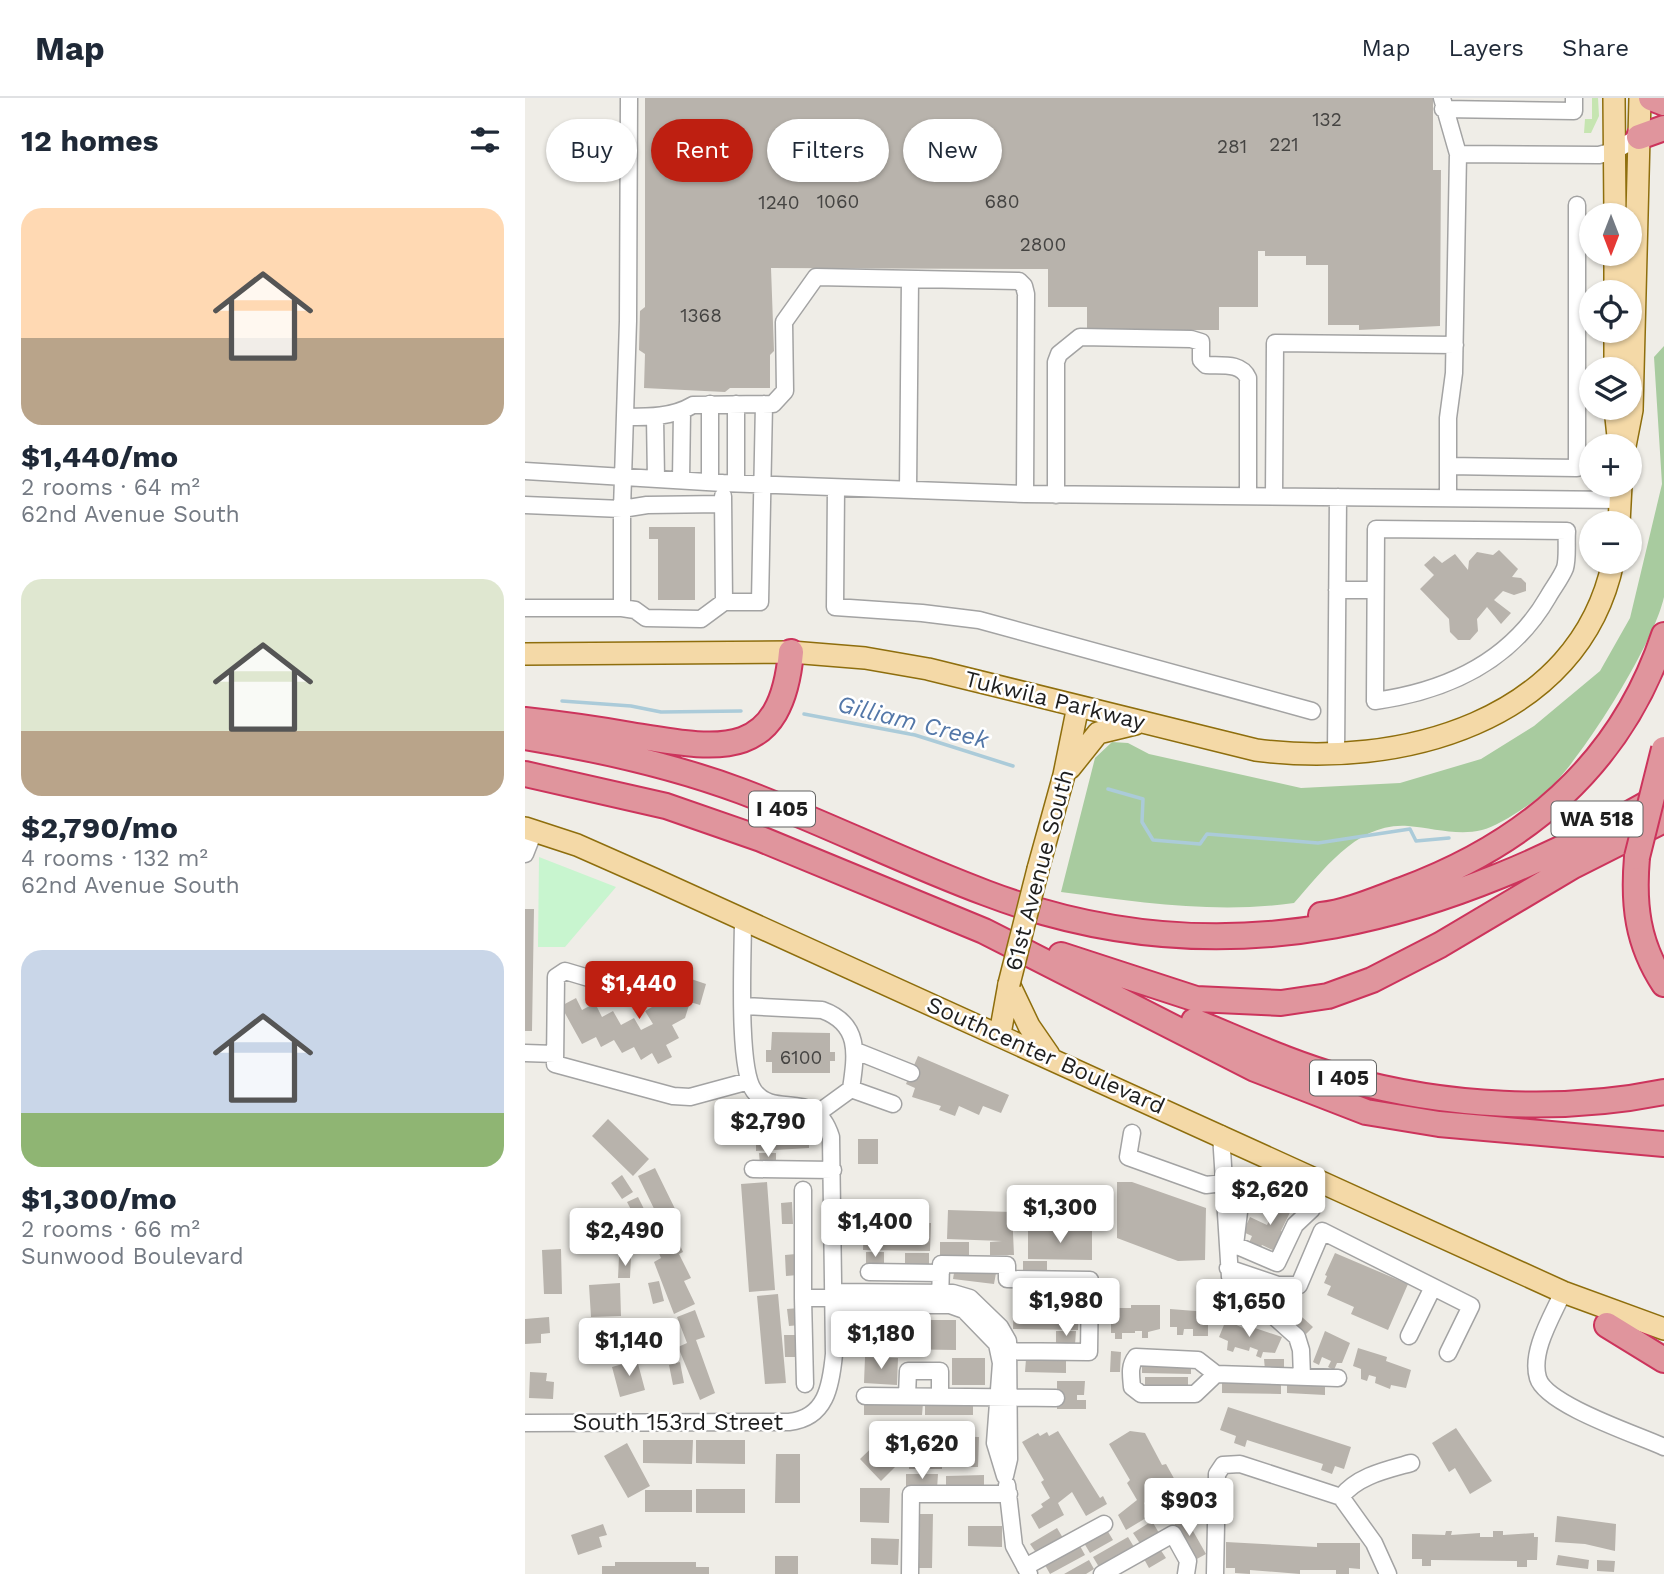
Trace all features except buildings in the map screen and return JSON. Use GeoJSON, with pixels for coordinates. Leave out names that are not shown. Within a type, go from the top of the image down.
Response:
{"type":"FeatureCollection","features":[{"type":"Feature","properties":{"kind":"highway"},"geometry":{"type":"LineString","coordinates":[[1651,98],[1664,103]]}},
{"type":"Feature","properties":{"kind":"highway"},"geometry":{"type":"LineString","coordinates":[[1639,137],[1664,128]]}},
{"type":"Feature","properties":{"kind":"highway"},"geometry":{"type":"LineString","coordinates":[[1031,909],[1183,922],[1251,922],[1328,914],[1454,871],[1498,846],[1541,815],[1603,752],[1635,702],[1664,635]]}},
{"type":"Feature","properties":{"kind":"highway"},"geometry":{"type":"LineString","coordinates":[[525,720],[701,746],[733,744],[757,732],[777,711],[788,680],[790,652]]}},
{"type":"Feature","properties":{"kind":"highway","name":"I 405"},"geometry":{"type":"LineString","coordinates":[[525,737],[603,750],[740,791],[896,858],[1031,909],[1076,921],[1163,934],[1274,935],[1347,925],[1409,910],[1461,892],[1529,862]]}},
{"type":"Feature","properties":{"kind":"highway"},"geometry":{"type":"LineString","coordinates":[[1664,749],[1637,857],[1634,894],[1639,933],[1653,967],[1664,984]]}},
{"type":"Feature","properties":{"kind":"highway","name":"I 405"},"geometry":{"type":"LineString","coordinates":[[525,774],[572,782],[694,814],[983,931],[1262,1049],[1344,1079],[1438,1097],[1496,1103],[1600,1101],[1664,1092]]}},
{"type":"Feature","properties":{"kind":"highway","name":"WA 518"},"geometry":{"type":"LineString","coordinates":[[1529,862],[1664,775]]}},
{"type":"Feature","properties":{"kind":"highway"},"geometry":{"type":"LineString","coordinates":[[1529,862],[1609,826],[1664,794]]}},
{"type":"Feature","properties":{"kind":"highway"},"geometry":{"type":"LineString","coordinates":[[983,931],[1196,999],[1281,1003],[1328,996],[1383,974],[1573,866],[1664,820]]}},
{"type":"Feature","properties":{"kind":"highway"},"geometry":{"type":"LineString","coordinates":[[1042,958],[1255,1069],[1366,1112],[1439,1124],[1571,1138],[1664,1144]]}},
{"type":"Feature","properties":{"kind":"highway"},"geometry":{"type":"LineString","coordinates":[[1571,1138],[1664,1155]]}},
{"type":"Feature","properties":{"kind":"highway"},"geometry":{"type":"LineString","coordinates":[[1607,1325],[1664,1360]]}},
{"type":"Feature","properties":{"kind":"main road"},"geometry":{"type":"LineString","coordinates":[[1614,98],[1615,203]]}},
{"type":"Feature","properties":{"kind":"main road"},"geometry":{"type":"LineString","coordinates":[[1627,434],[1632,410],[1640,98]]}},
{"type":"Feature","properties":{"kind":"main road","name":"Tukwila Parkway"},"geometry":{"type":"LineString","coordinates":[[525,654],[790,652],[894,662],[1256,750],[1336,755],[1412,746],[1451,733],[1515,701],[1560,664],[1593,619],[1609,574]]}},
{"type":"Feature","properties":{"kind":"main road","name":"61st Avenue South"},"geometry":{"type":"LineString","coordinates":[[1000,1034],[1009,984],[1064,775],[1078,706]]}},
{"type":"Feature","properties":{"kind":"main road"},"geometry":{"type":"LineString","coordinates":[[1064,775],[1086,743],[1098,733],[1143,722]]}},
{"type":"Feature","properties":{"kind":"main road","name":"Southcenter Boulevard"},"geometry":{"type":"LineString","coordinates":[[530,830],[577,845],[1050,1056],[1563,1292],[1664,1329]]}},
{"type":"Feature","properties":{"kind":"main road"},"geometry":{"type":"LineString","coordinates":[[1009,984],[1029,1026],[1050,1056]]}},
{"type":"Feature","properties":{"kind":"main road","name":"Southcenter Boulevard"},"geometry":{"type":"LineString","coordinates":[[1563,1292],[1607,1325],[1664,1347]]}},
{"type":"Feature","properties":{"kind":"street"},"geometry":{"type":"LineString","coordinates":[[622,608],[629,98]]}},
{"type":"Feature","properties":{"kind":"street"},"geometry":{"type":"LineString","coordinates":[[1448,498],[1448,418],[1455,345],[1458,154],[1443,104],[1574,104]]}},
{"type":"Feature","properties":{"kind":"street"},"geometry":{"type":"LineString","coordinates":[[1458,154],[1599,155],[1615,151],[1639,137]]}},
{"type":"Feature","properties":{"kind":"street"},"geometry":{"type":"LineString","coordinates":[[1448,466],[1577,468],[1577,205]]}},
{"type":"Feature","properties":{"kind":"street"},"geometry":{"type":"LineString","coordinates":[[626,417],[655,417],[682,412],[693,405],[773,404],[785,391],[784,322],[816,277],[1019,281],[1024,286],[1025,494]]}},
{"type":"Feature","properties":{"kind":"street"},"geometry":{"type":"LineString","coordinates":[[908,490],[910,279]]}},
{"type":"Feature","properties":{"kind":"street"},"geometry":{"type":"LineString","coordinates":[[1056,495],[1056,362],[1059,354],[1080,337],[1191,339],[1201,342],[1201,360],[1206,365],[1239,367],[1245,370],[1248,378],[1248,496]]}},
{"type":"Feature","properties":{"kind":"street"},"geometry":{"type":"LineString","coordinates":[[1274,496],[1275,343],[1455,345]]}},
{"type":"Feature","properties":{"kind":"street"},"geometry":{"type":"LineString","coordinates":[[710,404],[723,483]]}},
{"type":"Feature","properties":{"kind":"street"},"geometry":{"type":"LineString","coordinates":[[724,603],[723,483],[736,404]]}},
{"type":"Feature","properties":{"kind":"street"},"geometry":{"type":"LineString","coordinates":[[525,608],[622,608],[635,610],[646,618],[701,619],[724,603],[760,603],[764,404]]}},
{"type":"Feature","properties":{"kind":"street"},"geometry":{"type":"LineString","coordinates":[[681,480],[682,412]]}},
{"type":"Feature","properties":{"kind":"street"},"geometry":{"type":"LineString","coordinates":[[655,417],[656,478]]}},
{"type":"Feature","properties":{"kind":"street"},"geometry":{"type":"LineString","coordinates":[[525,471],[764,485],[1056,495],[1531,499],[1579,495]]}},
{"type":"Feature","properties":{"kind":"street"},"geometry":{"type":"LineString","coordinates":[[836,488],[835,607],[936,614],[979,621],[1312,710]]}},
{"type":"Feature","properties":{"kind":"street"},"geometry":{"type":"LineString","coordinates":[[1336,755],[1338,497]]}},
{"type":"Feature","properties":{"kind":"street"},"geometry":{"type":"LineString","coordinates":[[1413,498],[1413,529]]}},
{"type":"Feature","properties":{"kind":"street"},"geometry":{"type":"LineString","coordinates":[[1530,530],[1531,499]]}},
{"type":"Feature","properties":{"kind":"street"},"geometry":{"type":"LineString","coordinates":[[525,505],[622,509],[647,505],[722,504]]}},
{"type":"Feature","properties":{"kind":"street"},"geometry":{"type":"LineString","coordinates":[[1376,529],[1413,529],[1567,531],[1565,568],[1541,610],[1519,639],[1497,657],[1412,696],[1375,701],[1376,529]]}},
{"type":"Feature","properties":{"kind":"street"},"geometry":{"type":"LineString","coordinates":[[1337,590],[1375,590]]}},
{"type":"Feature","properties":{"kind":"street"},"geometry":{"type":"LineString","coordinates":[[525,854],[530,830]]}},
{"type":"Feature","properties":{"kind":"street"},"geometry":{"type":"LineString","coordinates":[[743,919],[744,1006],[749,1081],[755,1093],[767,1101],[801,1105],[818,1113],[831,1136],[834,1298]]}},
{"type":"Feature","properties":{"kind":"street"},"geometry":{"type":"LineString","coordinates":[[646,995],[565,971],[556,977],[555,1064],[673,1096],[690,1097],[749,1081]]}},
{"type":"Feature","properties":{"kind":"street"},"geometry":{"type":"LineString","coordinates":[[744,1006],[822,1010],[832,1014],[851,1032],[856,1051],[852,1089],[818,1113]]}},
{"type":"Feature","properties":{"kind":"street"},"geometry":{"type":"LineString","coordinates":[[856,1051],[911,1073]]}},
{"type":"Feature","properties":{"kind":"street"},"geometry":{"type":"LineString","coordinates":[[525,1053],[555,1054]]}},
{"type":"Feature","properties":{"kind":"street"},"geometry":{"type":"LineString","coordinates":[[852,1089],[893,1104]]}},
{"type":"Feature","properties":{"kind":"street"},"geometry":{"type":"LineString","coordinates":[[1132,1133],[1128,1157],[1206,1185],[1223,1182],[1257,1202],[1276,1161]]}},
{"type":"Feature","properties":{"kind":"street"},"geometry":{"type":"LineString","coordinates":[[1221,1134],[1230,1278],[1297,1337],[1301,1350],[1302,1377]]}},
{"type":"Feature","properties":{"kind":"street"},"geometry":{"type":"LineString","coordinates":[[753,1169],[832,1170]]}},
{"type":"Feature","properties":{"kind":"street"},"geometry":{"type":"LineString","coordinates":[[1241,1195],[1235,1245],[1277,1263],[1295,1225],[1312,1209],[1324,1183]]}},
{"type":"Feature","properties":{"kind":"street"},"geometry":{"type":"LineString","coordinates":[[803,1190],[805,1384]]}},
{"type":"Feature","properties":{"kind":"street"},"geometry":{"type":"LineString","coordinates":[[1312,1209],[1322,1231],[1471,1306],[1448,1353]]}},
{"type":"Feature","properties":{"kind":"street"},"geometry":{"type":"LineString","coordinates":[[1229,1268],[1279,1285],[1299,1285],[1322,1231]]}},
{"type":"Feature","properties":{"kind":"street"},"geometry":{"type":"LineString","coordinates":[[940,1299],[941,1264],[1007,1265],[1007,1279],[1090,1280],[1089,1352],[1004,1351]]}},
{"type":"Feature","properties":{"kind":"street"},"geometry":{"type":"LineString","coordinates":[[869,1272],[941,1273]]}},
{"type":"Feature","properties":{"kind":"street"},"geometry":{"type":"LineString","coordinates":[[1409,1336],[1433,1287]]}},
{"type":"Feature","properties":{"kind":"street"},"geometry":{"type":"LineString","coordinates":[[1563,1292],[1542,1338],[1538,1358],[1537,1377],[1544,1390],[1560,1401],[1664,1447]]}},
{"type":"Feature","properties":{"kind":"street"},"geometry":{"type":"LineString","coordinates":[[803,1298],[940,1299],[964,1310],[1004,1351],[1004,1397],[995,1443],[1009,1494],[1014,1546],[1027,1570],[1104,1524]]}},
{"type":"Feature","properties":{"kind":"street","name":"South 153rd Street"},"geometry":{"type":"LineString","coordinates":[[525,1423],[789,1422],[807,1418],[824,1402],[832,1372],[834,1298]]}},
{"type":"Feature","properties":{"kind":"street"},"geometry":{"type":"LineString","coordinates":[[1216,1374],[1195,1394],[1141,1394],[1132,1387],[1131,1375],[1132,1363],[1136,1357],[1198,1360],[1216,1374],[1338,1378]]}},
{"type":"Feature","properties":{"kind":"street"},"geometry":{"type":"LineString","coordinates":[[907,1396],[908,1371],[940,1371],[940,1396]]}},
{"type":"Feature","properties":{"kind":"street"},"geometry":{"type":"LineString","coordinates":[[865,1396],[1056,1398]]}},
{"type":"Feature","properties":{"kind":"street"},"geometry":{"type":"LineString","coordinates":[[1341,1497],[1349,1487],[1369,1477],[1411,1463]]}},
{"type":"Feature","properties":{"kind":"street"},"geometry":{"type":"LineString","coordinates":[[1215,1574],[1217,1474],[1223,1465],[1240,1464],[1341,1497],[1374,1544],[1388,1574]]}},
{"type":"Feature","properties":{"kind":"street"},"geometry":{"type":"LineString","coordinates":[[911,1574],[911,1494],[1009,1494]]}},
{"type":"Feature","properties":{"kind":"street"},"geometry":{"type":"LineString","coordinates":[[1102,1574],[1173,1534],[1188,1561],[1186,1574]]}},
{"type":"Feature","properties":{"kind":"green space"},"geometry":{"type":"Polygon","coordinates":[[[1592,98],[1598,98],[1599,116],[1591,133],[1584,133],[1585,119],[1592,119],[1592,98]]]}},
{"type":"Feature","properties":{"kind":"green space"},"geometry":{"type":"Polygon","coordinates":[[[1664,346],[1664,597],[1658,617],[1633,669],[1599,725],[1550,788],[1528,806],[1482,830],[1454,832],[1408,826],[1373,832],[1343,851],[1294,903],[1206,907],[1061,892],[1095,758],[1112,742],[1128,743],[1149,754],[1301,788],[1400,783],[1481,759],[1534,726],[1600,671],[1630,618],[1662,484],[1654,357],[1664,346]]]}},
{"type":"Feature","properties":{"kind":"green space"},"geometry":{"type":"Polygon","coordinates":[[[539,857],[616,887],[565,947],[538,947],[539,857]]]}},
{"type":"Feature","properties":{"kind":"waterway","name":"Gilliam Creek"},"geometry":{"type":"LineString","coordinates":[[562,701],[631,706],[661,712],[741,711]]}},
{"type":"Feature","properties":{"kind":"waterway","name":"Gilliam Creek"},"geometry":{"type":"LineString","coordinates":[[804,714],[915,735],[1013,766]]}},
{"type":"Feature","properties":{"kind":"waterway","name":"Gilliam Creek"},"geometry":{"type":"LineString","coordinates":[[1108,789],[1143,799],[1142,822],[1153,840],[1200,844],[1207,834],[1318,843],[1410,829],[1416,841],[1449,838]]}}]}
